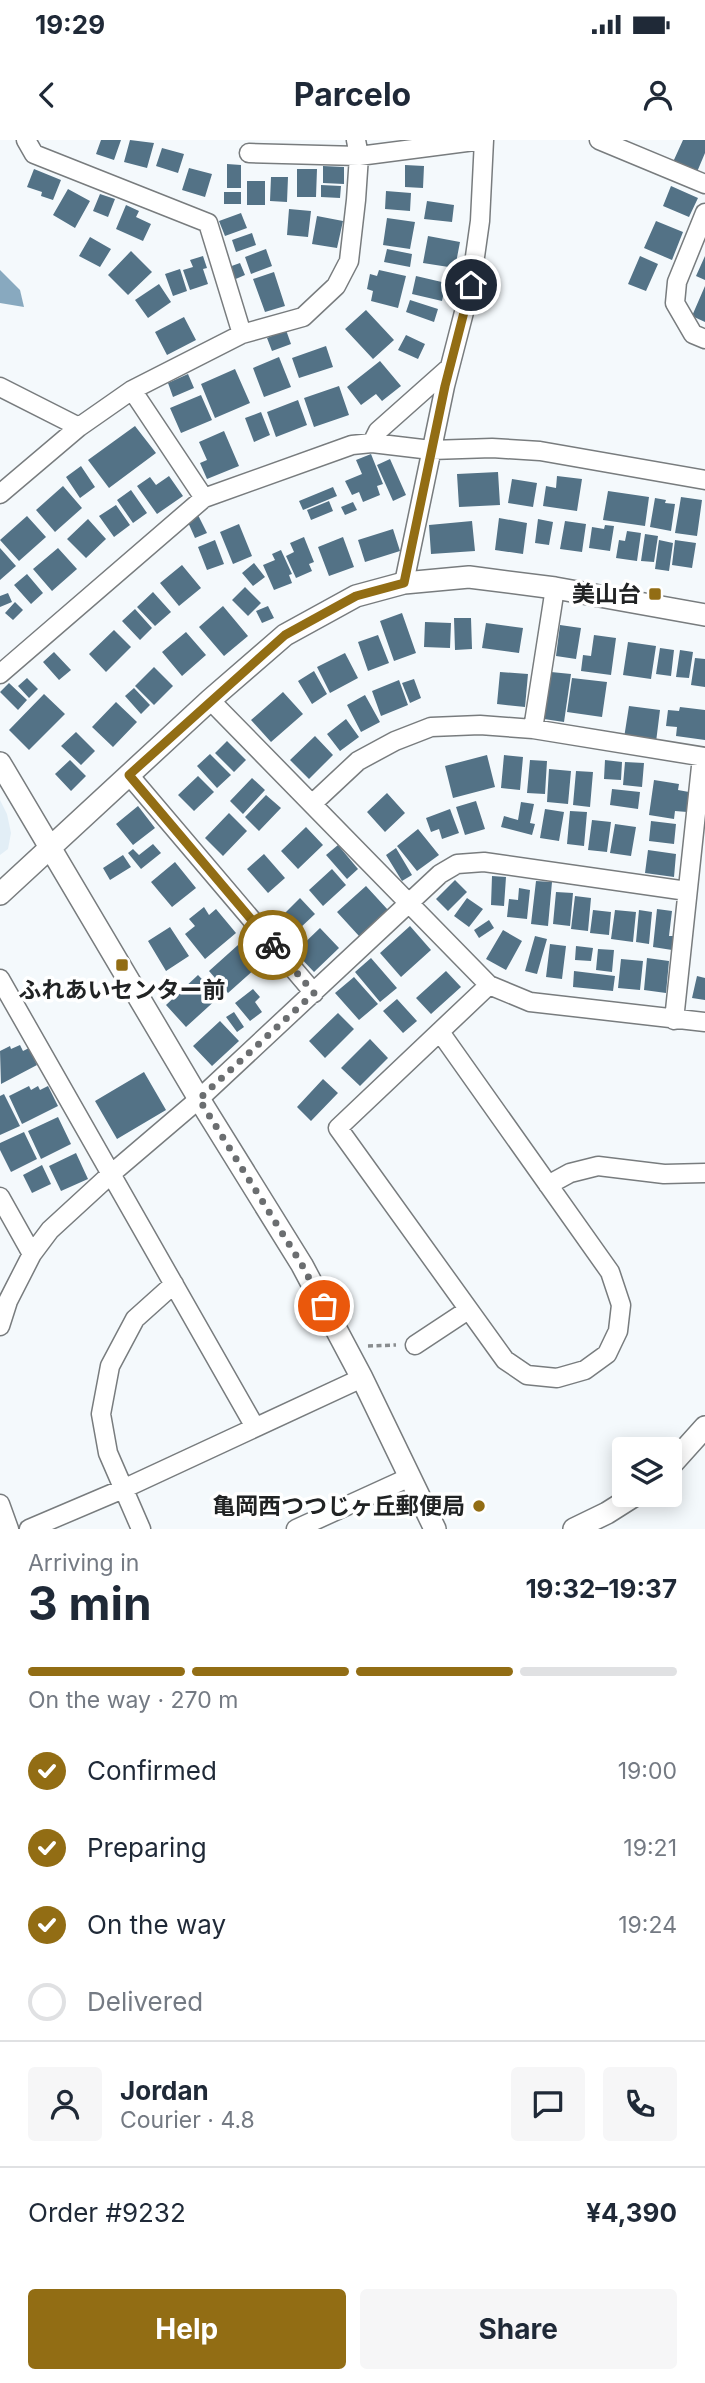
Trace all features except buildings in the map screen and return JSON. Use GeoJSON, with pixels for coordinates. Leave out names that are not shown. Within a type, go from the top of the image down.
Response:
{"type":"FeatureCollection","features":[{"type":"Feature","properties":{"kind":"street"},"geometry":{"type":"LineString","coordinates":[[26,140],[34,154],[208,223],[242,334]]}},
{"type":"Feature","properties":{"kind":"street"},"geometry":{"type":"LineString","coordinates":[[249,153],[278,147],[357,148],[483,140],[480,221],[471,285],[431,450],[404,583]]}},
{"type":"Feature","properties":{"kind":"street"},"geometry":{"type":"LineString","coordinates":[[604,141],[705,184]]}},
{"type":"Feature","properties":{"kind":"street"},"geometry":{"type":"LineString","coordinates":[[0,494],[79,427],[132,390],[242,334],[303,317],[336,286],[349,261],[357,148]]}},
{"type":"Feature","properties":{"kind":"street"},"geometry":{"type":"LineString","coordinates":[[705,213],[677,282],[675,303],[693,334],[705,339]]}},
{"type":"Feature","properties":{"kind":"street"},"geometry":{"type":"LineString","coordinates":[[372,443],[378,431],[450,367]]}},
{"type":"Feature","properties":{"kind":"street"},"geometry":{"type":"LineString","coordinates":[[0,387],[79,427]]}},
{"type":"Feature","properties":{"kind":"street"},"geometry":{"type":"LineString","coordinates":[[132,390],[204,498]]}},
{"type":"Feature","properties":{"kind":"street"},"geometry":{"type":"LineString","coordinates":[[0,674],[204,498],[352,445],[372,443],[431,450],[492,448],[540,451],[705,480]]}},
{"type":"Feature","properties":{"kind":"street"},"geometry":{"type":"LineString","coordinates":[[0,894],[210,700],[285,635],[356,596],[404,583],[469,577],[555,588],[705,615]]}},
{"type":"Feature","properties":{"kind":"street"},"geometry":{"type":"LineString","coordinates":[[533,729],[555,588]]}},
{"type":"Feature","properties":{"kind":"street"},"geometry":{"type":"LineString","coordinates":[[210,700],[489,985],[530,1002],[705,1022]]}},
{"type":"Feature","properties":{"kind":"street"},"geometry":{"type":"LineString","coordinates":[[312,804],[358,761],[395,741],[431,727],[480,725],[533,729],[704,757],[674,1020]]}},
{"type":"Feature","properties":{"kind":"street"},"geometry":{"type":"LineString","coordinates":[[0,763],[199,1099],[302,1265],[362,1378],[435,1529]]}},
{"type":"Feature","properties":{"kind":"street"},"geometry":{"type":"LineString","coordinates":[[129,775],[314,993]]}},
{"type":"Feature","properties":{"kind":"street"},"geometry":{"type":"LineString","coordinates":[[0,1326],[8,1301],[32,1254],[50,1230],[199,1099],[440,874],[457,864],[484,862],[687,891]]}},
{"type":"Feature","properties":{"kind":"street"},"geometry":{"type":"LineString","coordinates":[[0,979],[256,1427]]}},
{"type":"Feature","properties":{"kind":"street"},"geometry":{"type":"LineString","coordinates":[[440,1032],[610,1272],[621,1305],[618,1331],[607,1354],[584,1370],[557,1378],[527,1375],[505,1360],[338,1128],[489,985]]}},
{"type":"Feature","properties":{"kind":"street"},"geometry":{"type":"LineString","coordinates":[[548,1185],[570,1173],[598,1166],[664,1174],[705,1173]]}},
{"type":"Feature","properties":{"kind":"street"},"geometry":{"type":"LineString","coordinates":[[0,1196],[32,1254]]}},
{"type":"Feature","properties":{"kind":"street"},"geometry":{"type":"LineString","coordinates":[[141,1529],[108,1453],[101,1414],[110,1366],[135,1319],[174,1284]]}},
{"type":"Feature","properties":{"kind":"street"},"geometry":{"type":"LineString","coordinates":[[415,1345],[468,1310]]}},
{"type":"Feature","properties":{"kind":"street"},"geometry":{"type":"LineString","coordinates":[[29,1529],[123,1489],[362,1378]]}},
{"type":"Feature","properties":{"kind":"street"},"geometry":{"type":"LineString","coordinates":[[682,1453],[705,1427]]}},
{"type":"Feature","properties":{"kind":"street"},"geometry":{"type":"LineString","coordinates":[[296,1529],[410,1477]]}},
{"type":"Feature","properties":{"kind":"street"},"geometry":{"type":"LineString","coordinates":[[0,1504],[9,1529]]}},
{"type":"Feature","properties":{"kind":"street"},"geometry":{"type":"LineString","coordinates":[[574,1529],[616,1507]]}},
{"type":"Feature","properties":{"kind":"path"},"geometry":{"type":"LineString","coordinates":[[345,1346],[415,1345]]}},
{"type":"Feature","properties":{"kind":"shaded area"},"geometry":{"type":"Polygon","coordinates":[[[0,800],[7,814],[11,833],[8,849],[0,855],[0,800]]]}},
{"type":"Feature","properties":{"kind":"water"},"geometry":{"type":"Polygon","coordinates":[[[0,270],[20,290],[24,307],[0,303],[0,270]]]}},
{"type":"Feature","properties":{"kind":"way so far"},"geometry":{"type":"LineString","coordinates":[[273,945],[314,993],[199,1099],[302,1265],[324,1306]]}},
{"type":"Feature","properties":{"kind":"place","name":"美山台"},"geometry":{"type":"Point","coordinates":[655,594]}},
{"type":"Feature","properties":{"kind":"place","name":"ふれあいセンター前"},"geometry":{"type":"Point","coordinates":[122,965]}},
{"type":"Feature","properties":{"kind":"place","name":"亀岡西つつじヶ丘郵便局"},"geometry":{"type":"Point","coordinates":[479,1506]}},
{"type":"Feature","properties":{"kind":"route"},"geometry":{"type":"LineString","coordinates":[[273,945],[129,775],[285,635],[356,596],[404,583],[445,386],[471,285]]}}]}
